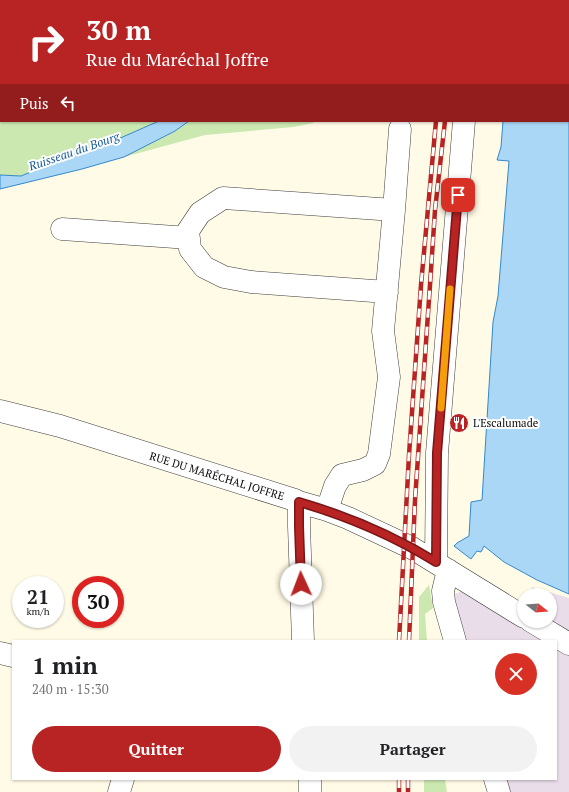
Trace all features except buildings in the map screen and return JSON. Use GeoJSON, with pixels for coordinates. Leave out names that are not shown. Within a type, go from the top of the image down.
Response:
{"type":"FeatureCollection","features":[{"type":"Feature","properties":{"kind":"street"},"geometry":{"type":"LineString","coordinates":[[455,640],[444,602],[437,453],[464,122]]}},
{"type":"Feature","properties":{"kind":"street"},"geometry":{"type":"LineString","coordinates":[[327,510],[334,486],[342,474],[363,470],[375,464],[379,454],[389,376],[383,331],[400,129]]}},
{"type":"Feature","properties":{"kind":"street"},"geometry":{"type":"LineString","coordinates":[[387,292],[251,282],[224,277],[204,267],[190,249],[188,231],[200,212],[223,198],[394,210]]}},
{"type":"Feature","properties":{"kind":"street"},"geometry":{"type":"LineString","coordinates":[[62,229],[189,238]]}},
{"type":"Feature","properties":{"kind":"street","name":"RUE DU MARÉCHAL JOFFRE"},"geometry":{"type":"LineString","coordinates":[[0,411],[60,426],[327,510],[348,518],[412,548],[517,613]]}},
{"type":"Feature","properties":{"kind":"street"},"geometry":{"type":"LineString","coordinates":[[299,502],[303,640]]}},
{"type":"Feature","properties":{"kind":"street"},"geometry":{"type":"LineString","coordinates":[[543,628],[569,644]]}},
{"type":"Feature","properties":{"kind":"street"},"geometry":{"type":"LineString","coordinates":[[0,653],[12,656]]}},
{"type":"Feature","properties":{"kind":"street"},"geometry":{"type":"LineString","coordinates":[[119,792],[123,780]]}},
{"type":"Feature","properties":{"kind":"street"},"geometry":{"type":"LineString","coordinates":[[310,780],[310,792]]}},
{"type":"Feature","properties":{"kind":"street"},"geometry":{"type":"LineString","coordinates":[[495,780],[499,792]]}},
{"type":"Feature","properties":{"kind":"shaded area"},"geometry":{"type":"Polygon","coordinates":[[[465,590],[514,619],[517,614],[517,628],[557,628],[557,594],[569,598],[569,792],[507,792],[503,780],[557,780],[557,640],[461,640],[452,602],[455,594],[465,590]]]}},
{"type":"Feature","properties":{"kind":"green space"},"geometry":{"type":"Polygon","coordinates":[[[0,122],[157,122],[93,150],[75,154],[21,176],[0,175],[0,122]]]}},
{"type":"Feature","properties":{"kind":"green space"},"geometry":{"type":"Polygon","coordinates":[[[188,122],[314,122],[294,127],[205,135],[124,157],[175,131],[188,122]]]}},
{"type":"Feature","properties":{"kind":"green space"},"geometry":{"type":"Polygon","coordinates":[[[429,585],[433,608],[425,614],[427,640],[419,640],[419,597],[429,585]]]}},
{"type":"Feature","properties":{"kind":"green space"},"geometry":{"type":"Polygon","coordinates":[[[424,780],[445,780],[447,792],[424,792],[424,780]]]}},
{"type":"Feature","properties":{"kind":"water"},"geometry":{"type":"Polygon","coordinates":[[[157,122],[188,122],[175,131],[124,157],[0,189],[0,175],[21,176],[75,154],[93,150],[157,122]]]}},
{"type":"Feature","properties":{"kind":"water"},"geometry":{"type":"Polygon","coordinates":[[[503,122],[569,122],[569,594],[537,580],[504,562],[484,546],[481,552],[477,551],[471,559],[454,546],[469,536],[471,502],[482,500],[493,322],[498,296],[509,161],[497,160],[501,147],[503,122]]]}},
{"type":"Feature","properties":{"kind":"railway"},"geometry":{"type":"LineString","coordinates":[[399,640],[409,455],[421,285],[436,122]]}},
{"type":"Feature","properties":{"kind":"railway"},"geometry":{"type":"LineString","coordinates":[[409,640],[415,500],[435,210],[445,122]]}},
{"type":"Feature","properties":{"kind":"railway"},"geometry":{"type":"LineString","coordinates":[[399,780],[399,792]]}},
{"type":"Feature","properties":{"kind":"railway"},"geometry":{"type":"LineString","coordinates":[[408,780],[408,792]]}},
{"type":"Feature","properties":{"kind":"slow traffic"},"geometry":{"type":"LineString","coordinates":[[441,408],[450,289]]}},
{"type":"Feature","properties":{"kind":"place","name":"L'Escalumade"},"geometry":{"type":"Point","coordinates":[459,423]}},
{"type":"Feature","properties":{"kind":"route"},"geometry":{"type":"LineString","coordinates":[[301,584],[299,502],[348,518],[390,537],[436,562],[437,453],[458,195]]}},
{"type":"Feature","properties":{"kind":"water label","name":"Ruisseau du Bourg"},"geometry":{"type":"Point","coordinates":[74,151]}}]}
